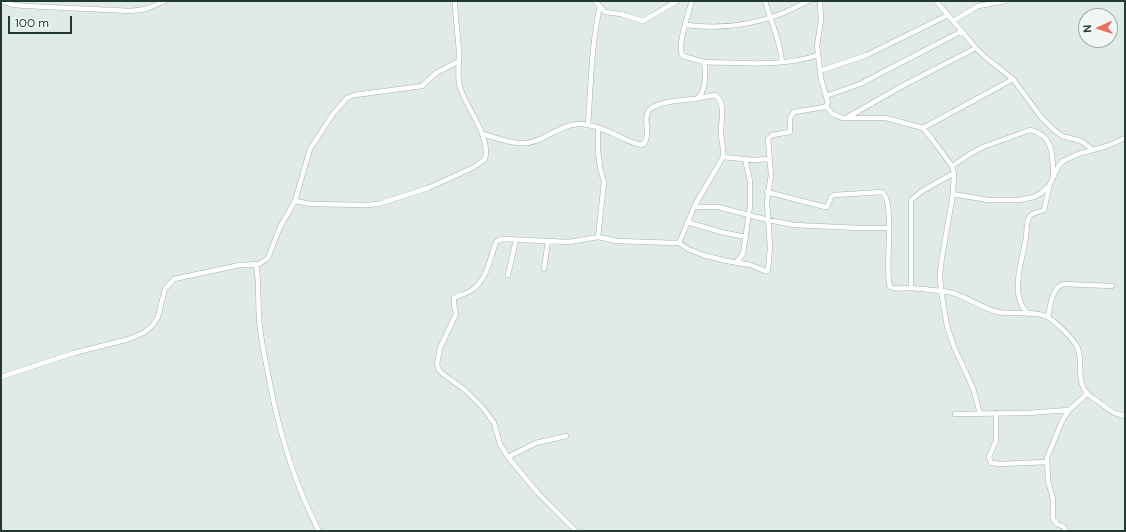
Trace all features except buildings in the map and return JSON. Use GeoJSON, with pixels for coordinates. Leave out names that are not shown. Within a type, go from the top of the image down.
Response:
{"type":"FeatureCollection","features":[{"type":"Feature","properties":{"kind":"street"},"geometry":{"type":"LineString","coordinates":[[1,1],[14,5],[26,6],[131,11],[146,9],[165,1]]}},
{"type":"Feature","properties":{"kind":"street"},"geometry":{"type":"LineString","coordinates":[[295,201],[311,204],[366,205],[389,201],[428,188],[474,167],[485,159],[487,153],[482,134],[459,85],[456,1]]}},
{"type":"Feature","properties":{"kind":"street"},"geometry":{"type":"LineString","coordinates":[[594,1],[605,12],[621,14],[643,21],[677,1]]}},
{"type":"Feature","properties":{"kind":"street"},"geometry":{"type":"LineString","coordinates":[[692,1],[681,42],[681,54],[683,56],[704,62],[782,62],[807,59],[818,55]]}},
{"type":"Feature","properties":{"kind":"street"},"geometry":{"type":"LineString","coordinates":[[765,1],[779,40],[782,62]]}},
{"type":"Feature","properties":{"kind":"street"},"geometry":{"type":"LineString","coordinates":[[686,24],[704,27],[722,27],[749,23],[770,18],[810,1]]}},
{"type":"Feature","properties":{"kind":"street"},"geometry":{"type":"LineString","coordinates":[[820,1],[821,20],[817,39],[818,55],[820,71],[828,103],[826,106],[832,115],[846,118],[886,118],[922,128],[932,138],[952,166],[954,173],[953,194],[942,257],[940,291],[947,326],[954,347],[973,388],[980,414]]}},
{"type":"Feature","properties":{"kind":"street"},"geometry":{"type":"LineString","coordinates":[[936,1],[976,48],[1013,79],[1041,117],[1062,136],[1081,141],[1093,150]]}},
{"type":"Feature","properties":{"kind":"street"},"geometry":{"type":"LineString","coordinates":[[953,21],[978,6],[1005,1]]}},
{"type":"Feature","properties":{"kind":"street"},"geometry":{"type":"LineString","coordinates":[[588,125],[590,73],[600,6]]}},
{"type":"Feature","properties":{"kind":"street"},"geometry":{"type":"LineString","coordinates":[[820,71],[867,55],[948,15]]}},
{"type":"Feature","properties":{"kind":"street"},"geometry":{"type":"LineString","coordinates":[[826,96],[860,84],[962,32]]}},
{"type":"Feature","properties":{"kind":"street"},"geometry":{"type":"LineString","coordinates":[[846,118],[902,86],[976,48]]}},
{"type":"Feature","properties":{"kind":"street"},"geometry":{"type":"LineString","coordinates":[[1,377],[74,353],[129,339],[142,333],[152,326],[158,317],[165,290],[174,279],[240,265],[256,264],[268,258],[280,227],[295,201],[310,149],[333,114],[347,98],[355,95],[422,86],[436,73],[459,61]]}},
{"type":"Feature","properties":{"kind":"street"},"geometry":{"type":"LineString","coordinates":[[699,98],[705,79],[704,62]]}},
{"type":"Feature","properties":{"kind":"street"},"geometry":{"type":"LineString","coordinates":[[922,128],[1013,79]]}},
{"type":"Feature","properties":{"kind":"street"},"geometry":{"type":"LineString","coordinates":[[482,134],[519,143],[528,143],[541,139],[569,126],[578,124],[598,128],[642,145],[645,143],[646,139],[647,116],[650,110],[670,102],[715,95],[718,98],[723,113],[721,132],[724,149],[723,157],[694,207],[679,243]]}},
{"type":"Feature","properties":{"kind":"street"},"geometry":{"type":"LineString","coordinates":[[576,531],[537,492],[508,457],[500,444],[494,423],[490,417],[465,390],[443,374],[438,364],[438,358],[443,340],[456,314],[454,298],[471,290],[479,283],[487,268],[496,242],[499,240],[575,241],[598,236],[617,241],[679,243],[695,252],[736,263],[751,265],[765,271],[768,270],[770,247],[767,192],[770,175],[768,139],[772,135],[790,132],[790,118],[794,112],[826,106]]}},
{"type":"Feature","properties":{"kind":"street"},"geometry":{"type":"LineString","coordinates":[[598,128],[598,150],[604,182],[598,236]]}},
{"type":"Feature","properties":{"kind":"street"},"geometry":{"type":"LineString","coordinates":[[952,166],[983,147],[1030,130],[1040,134],[1051,147],[1054,178]]}},
{"type":"Feature","properties":{"kind":"street"},"geometry":{"type":"LineString","coordinates":[[953,194],[979,199],[1026,199],[1038,195],[1049,186],[1058,167],[1063,161],[1078,154],[1107,146],[1125,138]]}},
{"type":"Feature","properties":{"kind":"street"},"geometry":{"type":"LineString","coordinates":[[723,157],[769,160]]}},
{"type":"Feature","properties":{"kind":"street"},"geometry":{"type":"LineString","coordinates":[[736,263],[743,254],[748,215],[750,181],[745,159]]}},
{"type":"Feature","properties":{"kind":"street"},"geometry":{"type":"LineString","coordinates":[[911,288],[911,200],[922,191],[954,173]]}},
{"type":"Feature","properties":{"kind":"street"},"geometry":{"type":"LineString","coordinates":[[1028,314],[1022,307],[1018,288],[1020,264],[1026,238],[1028,219],[1033,213],[1044,210],[1049,186]]}},
{"type":"Feature","properties":{"kind":"street"},"geometry":{"type":"LineString","coordinates":[[767,192],[825,207],[827,207],[831,197],[834,196],[882,192],[885,194],[887,199],[889,216],[890,287],[894,289],[911,288],[940,291],[963,296],[981,306],[1000,312],[1048,317],[1069,337],[1078,349],[1081,382],[1087,394],[1101,403],[1107,410],[1125,416]]}},
{"type":"Feature","properties":{"kind":"street"},"geometry":{"type":"LineString","coordinates":[[694,207],[718,207],[768,220],[804,226],[888,228]]}},
{"type":"Feature","properties":{"kind":"street"},"geometry":{"type":"LineString","coordinates":[[687,222],[721,232],[746,237]]}},
{"type":"Feature","properties":{"kind":"street"},"geometry":{"type":"LineString","coordinates":[[508,275],[516,240]]}},
{"type":"Feature","properties":{"kind":"street"},"geometry":{"type":"LineString","coordinates":[[544,269],[548,241]]}},
{"type":"Feature","properties":{"kind":"street"},"geometry":{"type":"LineString","coordinates":[[256,264],[260,327],[277,419],[283,443],[298,485],[319,531]]}},
{"type":"Feature","properties":{"kind":"street"},"geometry":{"type":"LineString","coordinates":[[1048,317],[1056,289],[1060,285],[1112,286]]}},
{"type":"Feature","properties":{"kind":"street"},"geometry":{"type":"LineString","coordinates":[[1066,531],[1064,527],[1057,524],[1053,519],[1053,499],[1048,481],[1047,462],[1049,453],[1069,410],[1087,394]]}},
{"type":"Feature","properties":{"kind":"street"},"geometry":{"type":"LineString","coordinates":[[955,414],[1069,410]]}},
{"type":"Feature","properties":{"kind":"street"},"geometry":{"type":"LineString","coordinates":[[996,413],[996,441],[989,457],[991,463],[1047,462]]}},
{"type":"Feature","properties":{"kind":"street"},"geometry":{"type":"LineString","coordinates":[[508,457],[536,443],[566,436]]}}]}
